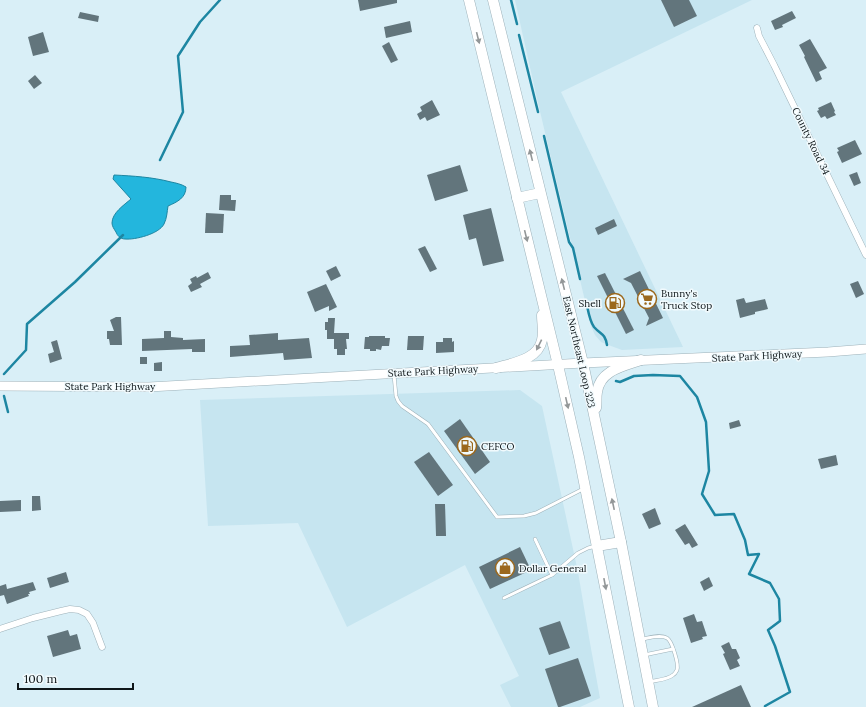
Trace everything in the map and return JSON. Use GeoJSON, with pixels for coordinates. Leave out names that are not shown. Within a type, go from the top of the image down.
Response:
{"type":"FeatureCollection","features":[{"type":"Feature","properties":{"kind":"highway"},"geometry":{"type":"LineString","coordinates":[[469,0],[558,365],[586,488],[628,707]]}},
{"type":"Feature","properties":{"kind":"highway","name":"East Northeast Loop 323"},"geometry":{"type":"LineString","coordinates":[[493,0],[583,363],[621,542],[653,707]]}},
{"type":"Feature","properties":{"kind":"highway"},"geometry":{"type":"LineString","coordinates":[[517,198],[540,193]]}},
{"type":"Feature","properties":{"kind":"highway"},"geometry":{"type":"LineString","coordinates":[[496,368],[527,358],[538,349],[541,344],[540,293]]}},
{"type":"Feature","properties":{"kind":"highway"},"geometry":{"type":"LineString","coordinates":[[596,422],[597,392],[604,378],[616,369],[641,360]]}},
{"type":"Feature","properties":{"kind":"highway"},"geometry":{"type":"LineString","coordinates":[[597,546],[621,542]]}},
{"type":"Feature","properties":{"kind":"main road","name":"State Park Highway"},"geometry":{"type":"LineString","coordinates":[[0,386],[149,387],[641,360],[835,352],[866,349]]}},
{"type":"Feature","properties":{"kind":"street","name":"County Road 34"},"geometry":{"type":"LineString","coordinates":[[757,28],[759,36],[866,255]]}},
{"type":"Feature","properties":{"kind":"street"},"geometry":{"type":"LineString","coordinates":[[0,629],[33,618],[61,611],[70,609],[79,610],[87,614],[93,623],[102,647]]}},
{"type":"Feature","properties":{"kind":"lane"},"geometry":{"type":"LineString","coordinates":[[394,374],[395,391],[398,401],[402,406],[428,424],[497,517],[524,516],[536,513],[586,488]]}},
{"type":"Feature","properties":{"kind":"lane"},"geometry":{"type":"LineString","coordinates":[[535,539],[552,575]]}},
{"type":"Feature","properties":{"kind":"lane"},"geometry":{"type":"LineString","coordinates":[[504,598],[552,575],[578,553],[588,548],[597,546]]}},
{"type":"Feature","properties":{"kind":"lane"},"geometry":{"type":"LineString","coordinates":[[640,640],[662,636],[667,638],[673,649],[678,668],[673,676],[648,682]]}},
{"type":"Feature","properties":{"kind":"lane"},"geometry":{"type":"LineString","coordinates":[[643,656],[673,649]]}},
{"type":"Feature","properties":{"kind":"shaded area"},"geometry":{"type":"Polygon","coordinates":[[[515,0],[752,0],[561,92],[683,347],[622,350],[601,342],[595,335],[591,326],[515,0]]]}},
{"type":"Feature","properties":{"kind":"shaded area"},"geometry":{"type":"Polygon","coordinates":[[[520,390],[542,406],[578,572],[600,698],[580,707],[511,707],[500,685],[519,676],[465,565],[347,627],[298,523],[208,526],[200,400],[520,390]]]}},
{"type":"Feature","properties":{"kind":"water"},"geometry":{"type":"Polygon","coordinates":[[[114,175],[164,180],[186,187],[186,191],[183,197],[168,206],[166,220],[161,228],[146,236],[123,239],[118,236],[114,229],[112,224],[113,219],[119,210],[131,199],[113,179],[114,175]]]}},
{"type":"Feature","properties":{"kind":"building"},"geometry":{"type":"Polygon","coordinates":[[[358,0],[397,0],[397,3],[360,11],[358,0]]]}},
{"type":"Feature","properties":{"kind":"building"},"geometry":{"type":"Polygon","coordinates":[[[661,0],[689,0],[697,16],[674,27],[661,0]]]}},
{"type":"Feature","properties":{"kind":"building"},"geometry":{"type":"Polygon","coordinates":[[[792,11],[796,18],[782,25],[783,27],[775,30],[771,21],[792,11]]]}},
{"type":"Feature","properties":{"kind":"building"},"geometry":{"type":"Polygon","coordinates":[[[80,12],[99,16],[98,22],[78,18],[80,12]]]}},
{"type":"Feature","properties":{"kind":"building"},"geometry":{"type":"Polygon","coordinates":[[[410,21],[412,32],[386,38],[384,27],[410,21]]]}},
{"type":"Feature","properties":{"kind":"building"},"geometry":{"type":"Polygon","coordinates":[[[43,32],[49,52],[33,56],[28,37],[43,32]]]}},
{"type":"Feature","properties":{"kind":"building"},"geometry":{"type":"Polygon","coordinates":[[[810,39],[827,68],[819,72],[822,79],[816,82],[799,45],[810,39]]]}},
{"type":"Feature","properties":{"kind":"building"},"geometry":{"type":"Polygon","coordinates":[[[389,42],[398,60],[391,63],[382,46],[389,42]]]}},
{"type":"Feature","properties":{"kind":"building"},"geometry":{"type":"Polygon","coordinates":[[[35,75],[42,83],[34,89],[28,81],[35,75]]]}},
{"type":"Feature","properties":{"kind":"building"},"geometry":{"type":"Polygon","coordinates":[[[432,100],[440,115],[427,121],[425,117],[420,120],[417,114],[422,111],[420,107],[432,100]]]}},
{"type":"Feature","properties":{"kind":"building"},"geometry":{"type":"Polygon","coordinates":[[[831,102],[836,115],[827,119],[825,116],[821,118],[817,111],[819,110],[818,108],[831,102]]]}},
{"type":"Feature","properties":{"kind":"building"},"geometry":{"type":"Polygon","coordinates":[[[855,140],[862,154],[842,163],[837,152],[839,151],[837,148],[855,140]]]}},
{"type":"Feature","properties":{"kind":"building"},"geometry":{"type":"Polygon","coordinates":[[[460,165],[468,191],[435,201],[427,175],[460,165]]]}},
{"type":"Feature","properties":{"kind":"building"},"geometry":{"type":"Polygon","coordinates":[[[857,172],[861,183],[854,186],[849,175],[857,172]]]}},
{"type":"Feature","properties":{"kind":"building"},"geometry":{"type":"Polygon","coordinates":[[[220,195],[231,195],[231,200],[236,200],[235,211],[219,210],[220,195]]]}},
{"type":"Feature","properties":{"kind":"building"},"geometry":{"type":"Polygon","coordinates":[[[491,208],[504,261],[483,266],[476,238],[469,240],[463,215],[491,208]]]}},
{"type":"Feature","properties":{"kind":"building"},"geometry":{"type":"Polygon","coordinates":[[[206,213],[224,214],[223,233],[205,233],[206,213]]]}},
{"type":"Feature","properties":{"kind":"building"},"geometry":{"type":"Polygon","coordinates":[[[614,219],[617,226],[598,235],[595,228],[614,219]]]}},
{"type":"Feature","properties":{"kind":"building"},"geometry":{"type":"Polygon","coordinates":[[[425,246],[437,269],[430,272],[418,249],[425,246]]]}},
{"type":"Feature","properties":{"kind":"building"},"geometry":{"type":"Polygon","coordinates":[[[336,266],[341,276],[331,281],[326,271],[336,266]]]}},
{"type":"Feature","properties":{"kind":"building","name":"Bunny's Truck Stop"},"geometry":{"type":"Polygon","coordinates":[[[640,271],[663,318],[646,326],[649,318],[631,283],[623,279],[640,271]]]}},
{"type":"Feature","properties":{"kind":"building"},"geometry":{"type":"Polygon","coordinates":[[[208,272],[211,278],[200,284],[202,287],[191,292],[188,286],[192,283],[190,279],[196,276],[197,278],[208,272]]]}},
{"type":"Feature","properties":{"kind":"building","name":"Shell"},"geometry":{"type":"Polygon","coordinates":[[[605,273],[634,330],[626,334],[597,276],[605,273]]]}},
{"type":"Feature","properties":{"kind":"building"},"geometry":{"type":"Polygon","coordinates":[[[858,281],[864,294],[856,298],[850,284],[858,281]]]}},
{"type":"Feature","properties":{"kind":"building"},"geometry":{"type":"Polygon","coordinates":[[[326,284],[337,307],[329,311],[329,306],[315,312],[307,292],[326,284]]]}},
{"type":"Feature","properties":{"kind":"building"},"geometry":{"type":"Polygon","coordinates":[[[744,298],[746,303],[765,299],[768,309],[740,318],[736,300],[744,298]]]}},
{"type":"Feature","properties":{"kind":"building"},"geometry":{"type":"Polygon","coordinates":[[[116,317],[121,317],[122,345],[110,345],[109,339],[107,339],[107,331],[114,331],[110,320],[116,317]]]}},
{"type":"Feature","properties":{"kind":"building"},"geometry":{"type":"Polygon","coordinates":[[[328,318],[335,318],[334,333],[349,333],[349,339],[346,339],[347,349],[345,349],[345,355],[337,355],[337,349],[334,349],[334,339],[327,339],[325,322],[328,322],[328,318]]]}},
{"type":"Feature","properties":{"kind":"building"},"geometry":{"type":"Polygon","coordinates":[[[164,331],[171,331],[171,337],[183,338],[183,340],[205,339],[205,352],[192,352],[192,349],[142,351],[142,339],[164,338],[164,331]]]}},
{"type":"Feature","properties":{"kind":"building"},"geometry":{"type":"Polygon","coordinates":[[[278,333],[278,340],[309,338],[312,358],[284,360],[283,353],[230,357],[230,346],[250,345],[249,335],[278,333]]]}},
{"type":"Feature","properties":{"kind":"building"},"geometry":{"type":"Polygon","coordinates":[[[385,336],[385,338],[390,338],[389,346],[382,346],[381,350],[376,349],[376,351],[364,349],[365,337],[385,336]]]}},
{"type":"Feature","properties":{"kind":"building"},"geometry":{"type":"Polygon","coordinates":[[[408,336],[424,336],[423,350],[407,350],[408,336]]]}},
{"type":"Feature","properties":{"kind":"building"},"geometry":{"type":"Polygon","coordinates":[[[443,338],[452,338],[452,342],[454,341],[454,352],[436,353],[436,342],[443,342],[443,338]]]}},
{"type":"Feature","properties":{"kind":"building"},"geometry":{"type":"Polygon","coordinates":[[[57,340],[62,359],[50,363],[48,354],[54,352],[51,342],[57,340]]]}},
{"type":"Feature","properties":{"kind":"building"},"geometry":{"type":"Polygon","coordinates":[[[140,357],[147,357],[147,364],[140,364],[140,357]]]}},
{"type":"Feature","properties":{"kind":"building"},"geometry":{"type":"Polygon","coordinates":[[[162,362],[162,371],[154,371],[154,363],[162,362]]]}},
{"type":"Feature","properties":{"kind":"building","name":"CEFCO"},"geometry":{"type":"Polygon","coordinates":[[[460,419],[490,462],[475,474],[444,431],[460,419]]]}},
{"type":"Feature","properties":{"kind":"building"},"geometry":{"type":"Polygon","coordinates":[[[739,420],[741,426],[730,429],[729,423],[739,420]]]}},
{"type":"Feature","properties":{"kind":"building"},"geometry":{"type":"Polygon","coordinates":[[[429,452],[453,485],[438,496],[414,462],[429,452]]]}},
{"type":"Feature","properties":{"kind":"building"},"geometry":{"type":"Polygon","coordinates":[[[836,455],[838,465],[821,469],[818,459],[836,455]]]}},
{"type":"Feature","properties":{"kind":"building"},"geometry":{"type":"Polygon","coordinates":[[[32,496],[40,496],[41,510],[32,511],[32,496]]]}},
{"type":"Feature","properties":{"kind":"building"},"geometry":{"type":"Polygon","coordinates":[[[21,500],[21,511],[0,512],[0,501],[21,500]]]}},
{"type":"Feature","properties":{"kind":"building"},"geometry":{"type":"Polygon","coordinates":[[[435,504],[445,504],[446,536],[436,536],[435,504]]]}},
{"type":"Feature","properties":{"kind":"building"},"geometry":{"type":"Polygon","coordinates":[[[655,508],[661,524],[649,529],[642,514],[655,508]]]}},
{"type":"Feature","properties":{"kind":"building"},"geometry":{"type":"Polygon","coordinates":[[[685,524],[698,545],[692,548],[689,543],[685,545],[675,530],[685,524]]]}},
{"type":"Feature","properties":{"kind":"building","name":"Dollar General"},"geometry":{"type":"Polygon","coordinates":[[[520,547],[531,570],[490,589],[479,567],[520,547]]]}},
{"type":"Feature","properties":{"kind":"building"},"geometry":{"type":"Polygon","coordinates":[[[66,572],[69,582],[50,588],[47,578],[66,572]]]}},
{"type":"Feature","properties":{"kind":"building"},"geometry":{"type":"Polygon","coordinates":[[[709,577],[713,586],[704,591],[700,582],[709,577]]]}},
{"type":"Feature","properties":{"kind":"building"},"geometry":{"type":"Polygon","coordinates":[[[33,582],[36,590],[29,592],[29,596],[7,604],[4,595],[0,596],[0,586],[6,584],[7,589],[33,582]]]}},
{"type":"Feature","properties":{"kind":"building"},"geometry":{"type":"Polygon","coordinates":[[[694,614],[697,622],[702,621],[707,636],[691,643],[683,618],[694,614]]]}},
{"type":"Feature","properties":{"kind":"building"},"geometry":{"type":"Polygon","coordinates":[[[560,621],[570,648],[549,655],[539,628],[560,621]]]}},
{"type":"Feature","properties":{"kind":"building"},"geometry":{"type":"Polygon","coordinates":[[[68,630],[70,636],[77,634],[81,649],[53,657],[47,636],[68,630]]]}},
{"type":"Feature","properties":{"kind":"building"},"geometry":{"type":"Polygon","coordinates":[[[729,642],[732,649],[736,649],[740,658],[737,660],[740,666],[730,670],[723,654],[725,653],[721,646],[729,642]]]}},
{"type":"Feature","properties":{"kind":"building"},"geometry":{"type":"Polygon","coordinates":[[[578,658],[591,696],[558,707],[545,669],[578,658]]]}},
{"type":"Feature","properties":{"kind":"building"},"geometry":{"type":"Polygon","coordinates":[[[741,685],[751,707],[692,707],[741,685]]]}},
{"type":"Feature","properties":{"kind":"waterway"},"geometry":{"type":"LineString","coordinates":[[160,160],[183,112],[178,56],[200,22],[220,0]]}},
{"type":"Feature","properties":{"kind":"waterway"},"geometry":{"type":"LineString","coordinates":[[511,0],[517,24]]}},
{"type":"Feature","properties":{"kind":"waterway"},"geometry":{"type":"LineString","coordinates":[[519,35],[538,112]]}},
{"type":"Feature","properties":{"kind":"waterway"},"geometry":{"type":"LineString","coordinates":[[544,136],[569,242],[573,248],[580,279]]}},
{"type":"Feature","properties":{"kind":"waterway"},"geometry":{"type":"LineString","coordinates":[[4,374],[26,350],[27,324],[75,282],[123,235]]}},
{"type":"Feature","properties":{"kind":"waterway"},"geometry":{"type":"LineString","coordinates":[[586,301],[592,324],[596,330],[604,336],[607,345]]}},
{"type":"Feature","properties":{"kind":"waterway"},"geometry":{"type":"LineString","coordinates":[[616,381],[620,382],[634,376],[680,376],[697,397],[706,422],[709,471],[702,494],[715,515],[734,514],[745,540],[748,555],[759,554],[749,574],[770,583],[779,599],[780,621],[768,630],[775,646],[790,692],[765,707]]}},
{"type":"Feature","properties":{"kind":"waterway"},"geometry":{"type":"LineString","coordinates":[[4,396],[8,412]]}},
{"type":"Feature","properties":{"kind":"place","name":"Bunny's Truck Stop"},"geometry":{"type":"Point","coordinates":[647,299]}},
{"type":"Feature","properties":{"kind":"place","name":"Shell"},"geometry":{"type":"Point","coordinates":[615,303]}},
{"type":"Feature","properties":{"kind":"place","name":"CEFCO"},"geometry":{"type":"Point","coordinates":[467,446]}},
{"type":"Feature","properties":{"kind":"place","name":"Dollar General"},"geometry":{"type":"Point","coordinates":[505,568]}}]}
